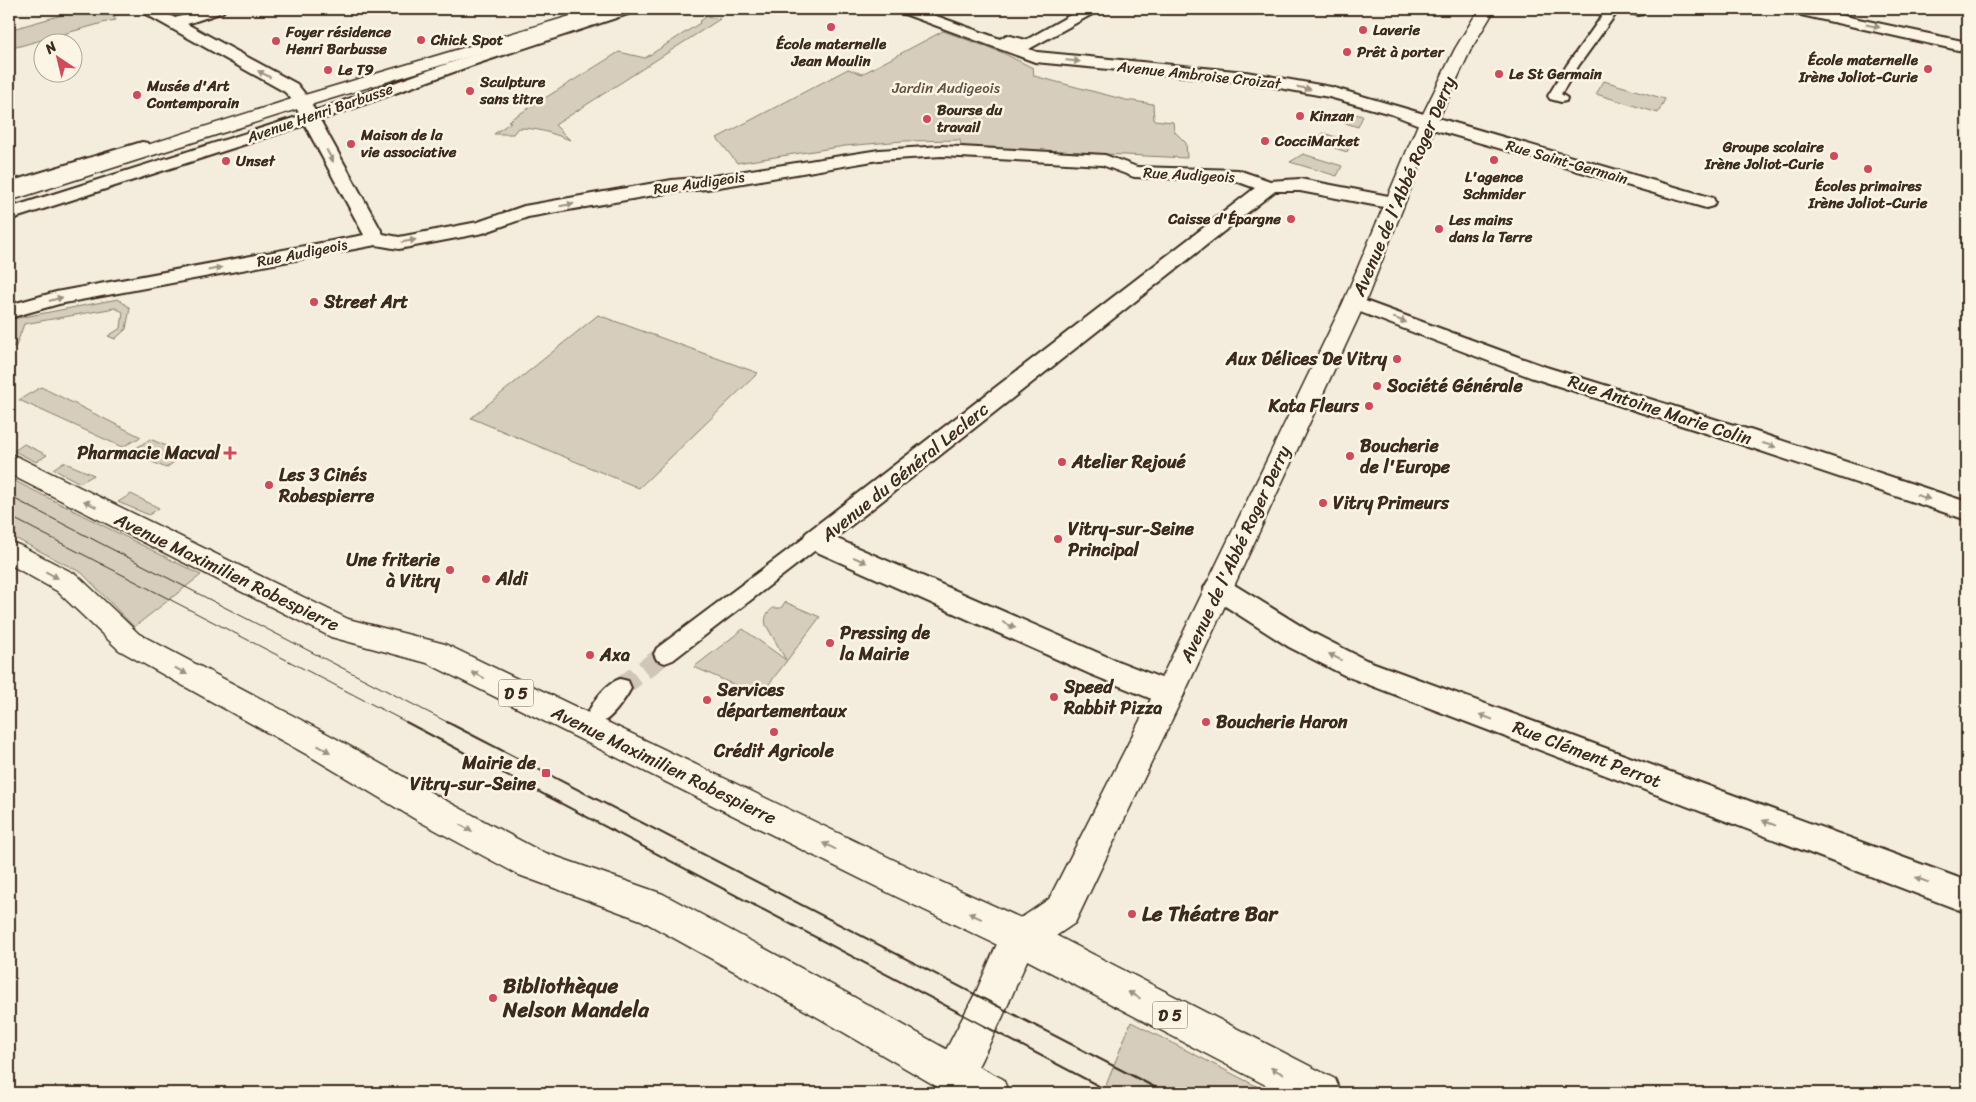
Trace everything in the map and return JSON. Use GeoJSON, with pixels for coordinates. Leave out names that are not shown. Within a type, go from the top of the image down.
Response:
{"type":"FeatureCollection","features":[{"type":"Feature","properties":{"kind":"main road","name":"Avenue Henri Barbusse"},"geometry":{"type":"LineString","coordinates":[[9,207],[307,111],[518,37],[610,9]]}},
{"type":"Feature","properties":{"kind":"main road","name":"Avenue de l'Abbé Roger Derry"},"geometry":{"type":"LineString","coordinates":[[1019,936],[1044,924],[1062,911],[1169,694],[1354,303],[1428,122],[1463,49],[1488,9]]}},
{"type":"Feature","properties":{"kind":"main road","name":"Avenue Henri Barbusse"},"geometry":{"type":"LineString","coordinates":[[9,195],[307,111]]}},
{"type":"Feature","properties":{"kind":"main road","name":"Avenue Maximilien Robespierre"},"geometry":{"type":"LineString","coordinates":[[9,463],[341,629],[434,653],[906,884],[1019,936]]}},
{"type":"Feature","properties":{"kind":"main road"},"geometry":{"type":"LineString","coordinates":[[9,552],[67,583],[129,642],[324,748],[427,808],[531,864],[651,906],[832,1005],[948,1084],[989,1093]]}},
{"type":"Feature","properties":{"kind":"main road"},"geometry":{"type":"LineString","coordinates":[[948,1084],[990,1003],[1019,936]]}},
{"type":"Feature","properties":{"kind":"main road","name":"D 5"},"geometry":{"type":"LineString","coordinates":[[1019,936],[1321,1093]]}},
{"type":"Feature","properties":{"kind":"street"},"geometry":{"type":"LineString","coordinates":[[146,9],[290,88],[307,111],[376,239]]}},
{"type":"Feature","properties":{"kind":"street"},"geometry":{"type":"LineString","coordinates":[[173,24],[218,9]]}},
{"type":"Feature","properties":{"kind":"street","name":"Avenue Henri Barbusse"},"geometry":{"type":"LineString","coordinates":[[9,214],[307,111],[458,65],[629,9]]}},
{"type":"Feature","properties":{"kind":"street","name":"Avenue Ambroise Croizat"},"geometry":{"type":"LineString","coordinates":[[904,9],[969,33],[1030,52],[1246,77],[1331,92],[1397,110],[1428,122]]}},
{"type":"Feature","properties":{"kind":"street"},"geometry":{"type":"LineString","coordinates":[[1030,52],[1091,9]]}},
{"type":"Feature","properties":{"kind":"street"},"geometry":{"type":"LineString","coordinates":[[1561,98],[1554,96],[1613,9]]}},
{"type":"Feature","properties":{"kind":"street"},"geometry":{"type":"LineString","coordinates":[[1622,9],[1639,12],[1640,9]]}},
{"type":"Feature","properties":{"kind":"street"},"geometry":{"type":"LineString","coordinates":[[1792,9],[1835,13],[1967,47]]}},
{"type":"Feature","properties":{"kind":"street","name":"Avenue Henri Barbusse"},"geometry":{"type":"LineString","coordinates":[[9,188],[265,109],[307,111]]}},
{"type":"Feature","properties":{"kind":"street","name":"Rue Saint-Germain"},"geometry":{"type":"LineString","coordinates":[[1428,122],[1706,202]]}},
{"type":"Feature","properties":{"kind":"street","name":"Rue Audigeois"},"geometry":{"type":"LineString","coordinates":[[9,312],[56,298],[376,239],[398,243],[483,227],[524,212],[672,186],[707,183],[897,154],[942,152],[1105,160],[1134,172],[1238,176],[1269,188],[1279,185],[1300,185],[1394,203]]}},
{"type":"Feature","properties":{"kind":"street","name":"Avenue du Général Leclerc"},"geometry":{"type":"LineString","coordinates":[[1169,694],[1100,666],[815,540],[1269,188]]}},
{"type":"Feature","properties":{"kind":"street","name":"Rue Antoine Marie Colin"},"geometry":{"type":"LineString","coordinates":[[1354,303],[1538,372],[1746,437],[1967,511]]}},
{"type":"Feature","properties":{"kind":"street"},"geometry":{"type":"LineString","coordinates":[[665,654],[815,540]]}},
{"type":"Feature","properties":{"kind":"street","name":"Rue Clément Perrot"},"geometry":{"type":"LineString","coordinates":[[1218,588],[1299,639],[1356,668],[1967,897]]}},
{"type":"Feature","properties":{"kind":"street"},"geometry":{"type":"LineString","coordinates":[[599,713],[620,688]]}},
{"type":"Feature","properties":{"kind":"green space"},"geometry":{"type":"Polygon","coordinates":[[[83,9],[131,11],[113,16],[116,20],[70,32],[32,32],[32,43],[9,49],[9,30],[83,9]]]}},
{"type":"Feature","properties":{"kind":"green space"},"geometry":{"type":"Polygon","coordinates":[[[707,16],[720,19],[555,125],[570,140],[544,131],[525,128],[518,128],[513,134],[494,134],[511,122],[508,121],[619,52],[645,58],[700,23],[707,16]]]}},
{"type":"Feature","properties":{"kind":"green space","name":"Jardin Audigeois"},"geometry":{"type":"Polygon","coordinates":[[[943,31],[1001,52],[1033,68],[1034,76],[1126,100],[1153,104],[1154,120],[1173,122],[1174,131],[1186,143],[1187,158],[961,147],[960,140],[903,141],[845,146],[737,163],[717,138],[848,69],[862,74],[943,31]]]}},
{"type":"Feature","properties":{"kind":"green space"},"geometry":{"type":"Polygon","coordinates":[[[1604,81],[1665,99],[1658,113],[1596,94],[1604,81]]]}},
{"type":"Feature","properties":{"kind":"green space"},"geometry":{"type":"Polygon","coordinates":[[[1344,111],[1363,116],[1358,127],[1336,120],[1344,111]]]}},
{"type":"Feature","properties":{"kind":"green space"},"geometry":{"type":"Polygon","coordinates":[[[1323,133],[1352,142],[1347,152],[1316,142],[1323,133]]]}},
{"type":"Feature","properties":{"kind":"green space"},"geometry":{"type":"Polygon","coordinates":[[[1303,154],[1342,166],[1337,176],[1290,162],[1303,154]]]}},
{"type":"Feature","properties":{"kind":"green space"},"geometry":{"type":"Polygon","coordinates":[[[118,299],[130,308],[126,329],[115,339],[108,336],[121,328],[123,312],[115,308],[24,324],[16,346],[9,347],[9,322],[13,319],[118,299]]]}},
{"type":"Feature","properties":{"kind":"green space"},"geometry":{"type":"Polygon","coordinates":[[[598,315],[758,373],[639,488],[471,418],[598,315]]]}},
{"type":"Feature","properties":{"kind":"green space"},"geometry":{"type":"Polygon","coordinates":[[[41,387],[141,437],[122,447],[19,400],[41,387]]]}},
{"type":"Feature","properties":{"kind":"green space"},"geometry":{"type":"Polygon","coordinates":[[[150,439],[185,454],[166,468],[130,452],[150,439]]]}},
{"type":"Feature","properties":{"kind":"green space"},"geometry":{"type":"Polygon","coordinates":[[[24,444],[47,455],[36,462],[14,451],[24,444]]]}},
{"type":"Feature","properties":{"kind":"green space"},"geometry":{"type":"Polygon","coordinates":[[[63,462],[94,475],[80,483],[53,469],[63,462]]]}},
{"type":"Feature","properties":{"kind":"green space"},"geometry":{"type":"Polygon","coordinates":[[[9,478],[201,575],[134,627],[82,573],[9,535],[9,478]]]}},
{"type":"Feature","properties":{"kind":"green space"},"geometry":{"type":"Polygon","coordinates":[[[131,494],[159,508],[149,515],[118,502],[131,494]]]}},
{"type":"Feature","properties":{"kind":"green space"},"geometry":{"type":"Polygon","coordinates":[[[785,602],[820,617],[760,696],[694,667],[743,629],[786,660],[765,620],[766,615],[773,608],[781,608],[785,602]]]}},
{"type":"Feature","properties":{"kind":"green space"},"geometry":{"type":"Polygon","coordinates":[[[1131,1022],[1270,1093],[1103,1093],[1131,1022]]]}},
{"type":"Feature","properties":{"kind":"tunnel"},"geometry":{"type":"LineString","coordinates":[[620,688],[665,654]]}},
{"type":"Feature","properties":{"kind":"tram line"},"geometry":{"type":"LineString","coordinates":[[9,496],[449,723]]}},
{"type":"Feature","properties":{"kind":"tram line"},"geometry":{"type":"LineString","coordinates":[[9,516],[408,723]]}},
{"type":"Feature","properties":{"kind":"tram line"},"geometry":{"type":"LineString","coordinates":[[406,722],[1112,1093]]}},
{"type":"Feature","properties":{"kind":"tram line"},"geometry":{"type":"LineString","coordinates":[[447,722],[1166,1093]]}},
{"type":"Feature","properties":{"kind":"place","name":"École maternelle Jean Moulin"},"geometry":{"type":"Point","coordinates":[831,27]}},
{"type":"Feature","properties":{"kind":"place","name":"Laverie"},"geometry":{"type":"Point","coordinates":[1363,30]}},
{"type":"Feature","properties":{"kind":"place","name":"Chick Spot"},"geometry":{"type":"Point","coordinates":[421,40]}},
{"type":"Feature","properties":{"kind":"place","name":"Foyer résidence Henri Barbusse"},"geometry":{"type":"Point","coordinates":[276,41]}},
{"type":"Feature","properties":{"kind":"place","name":"Prêt à porter"},"geometry":{"type":"Point","coordinates":[1347,52]}},
{"type":"Feature","properties":{"kind":"place","name":"École maternelle Irène Joliot-Curie"},"geometry":{"type":"Point","coordinates":[1928,69]}},
{"type":"Feature","properties":{"kind":"place","name":"Le T9"},"geometry":{"type":"Point","coordinates":[328,70]}},
{"type":"Feature","properties":{"kind":"place","name":"Le St Germain"},"geometry":{"type":"Point","coordinates":[1499,74]}},
{"type":"Feature","properties":{"kind":"place","name":"Sculpture sans titre"},"geometry":{"type":"Point","coordinates":[470,91]}},
{"type":"Feature","properties":{"kind":"place","name":"Musée d'Art Contemporain"},"geometry":{"type":"Point","coordinates":[137,95]}},
{"type":"Feature","properties":{"kind":"place","name":"Kinzan"},"geometry":{"type":"Point","coordinates":[1300,116]}},
{"type":"Feature","properties":{"kind":"place","name":"Bourse du travail"},"geometry":{"type":"Point","coordinates":[927,119]}},
{"type":"Feature","properties":{"kind":"place","name":"CocciMarket"},"geometry":{"type":"Point","coordinates":[1265,141]}},
{"type":"Feature","properties":{"kind":"place","name":"Maison de la vie associative"},"geometry":{"type":"Point","coordinates":[351,144]}},
{"type":"Feature","properties":{"kind":"place","name":"Groupe scolaire Irène Joliot-Curie"},"geometry":{"type":"Point","coordinates":[1834,156]}},
{"type":"Feature","properties":{"kind":"place","name":"L'agence Schmider"},"geometry":{"type":"Point","coordinates":[1494,160]}},
{"type":"Feature","properties":{"kind":"place","name":"Unset"},"geometry":{"type":"Point","coordinates":[226,161]}},
{"type":"Feature","properties":{"kind":"place","name":"Écoles primaires Irène Joliot-Curie"},"geometry":{"type":"Point","coordinates":[1868,169]}},
{"type":"Feature","properties":{"kind":"place","name":"Caisse d'Épargne"},"geometry":{"type":"Point","coordinates":[1291,219]}},
{"type":"Feature","properties":{"kind":"place","name":"Les mains dans la Terre"},"geometry":{"type":"Point","coordinates":[1439,229]}},
{"type":"Feature","properties":{"kind":"place","name":"Street Art"},"geometry":{"type":"Point","coordinates":[314,302]}},
{"type":"Feature","properties":{"kind":"place","name":"Aux Délices De Vitry"},"geometry":{"type":"Point","coordinates":[1397,359]}},
{"type":"Feature","properties":{"kind":"place","name":"Société Générale"},"geometry":{"type":"Point","coordinates":[1377,386]}},
{"type":"Feature","properties":{"kind":"place","name":"Kata Fleurs"},"geometry":{"type":"Point","coordinates":[1369,406]}},
{"type":"Feature","properties":{"kind":"place","name":"Pharmacie Macval"},"geometry":{"type":"Point","coordinates":[230,453]}},
{"type":"Feature","properties":{"kind":"place","name":"Boucherie de l'Europe"},"geometry":{"type":"Point","coordinates":[1350,456]}},
{"type":"Feature","properties":{"kind":"place","name":"Atelier Rejoué"},"geometry":{"type":"Point","coordinates":[1062,462]}},
{"type":"Feature","properties":{"kind":"place","name":"Les 3 Cinés Robespierre"},"geometry":{"type":"Point","coordinates":[269,485]}},
{"type":"Feature","properties":{"kind":"place","name":"Vitry Primeurs"},"geometry":{"type":"Point","coordinates":[1323,503]}},
{"type":"Feature","properties":{"kind":"place","name":"Vitry-sur-Seine Principal"},"geometry":{"type":"Point","coordinates":[1058,539]}},
{"type":"Feature","properties":{"kind":"place","name":"Une friterie à Vitry"},"geometry":{"type":"Point","coordinates":[450,570]}},
{"type":"Feature","properties":{"kind":"place","name":"Aldi"},"geometry":{"type":"Point","coordinates":[486,579]}},
{"type":"Feature","properties":{"kind":"place","name":"Pressing de la Mairie"},"geometry":{"type":"Point","coordinates":[830,643]}},
{"type":"Feature","properties":{"kind":"place","name":"Axa"},"geometry":{"type":"Point","coordinates":[590,655]}},
{"type":"Feature","properties":{"kind":"place","name":"Speed Rabbit Pizza"},"geometry":{"type":"Point","coordinates":[1054,697]}},
{"type":"Feature","properties":{"kind":"place","name":"Services départementaux"},"geometry":{"type":"Point","coordinates":[707,700]}},
{"type":"Feature","properties":{"kind":"place","name":"Boucherie Haron"},"geometry":{"type":"Point","coordinates":[1206,722]}},
{"type":"Feature","properties":{"kind":"place","name":"Crédit Agricole"},"geometry":{"type":"Point","coordinates":[774,732]}},
{"type":"Feature","properties":{"kind":"place","name":"Mairie de Vitry-sur-Seine"},"geometry":{"type":"Point","coordinates":[546,773]}},
{"type":"Feature","properties":{"kind":"place","name":"Le Théatre Bar"},"geometry":{"type":"Point","coordinates":[1132,914]}},
{"type":"Feature","properties":{"kind":"place","name":"Bibliothèque Nelson Mandela"},"geometry":{"type":"Point","coordinates":[493,998]}}]}
